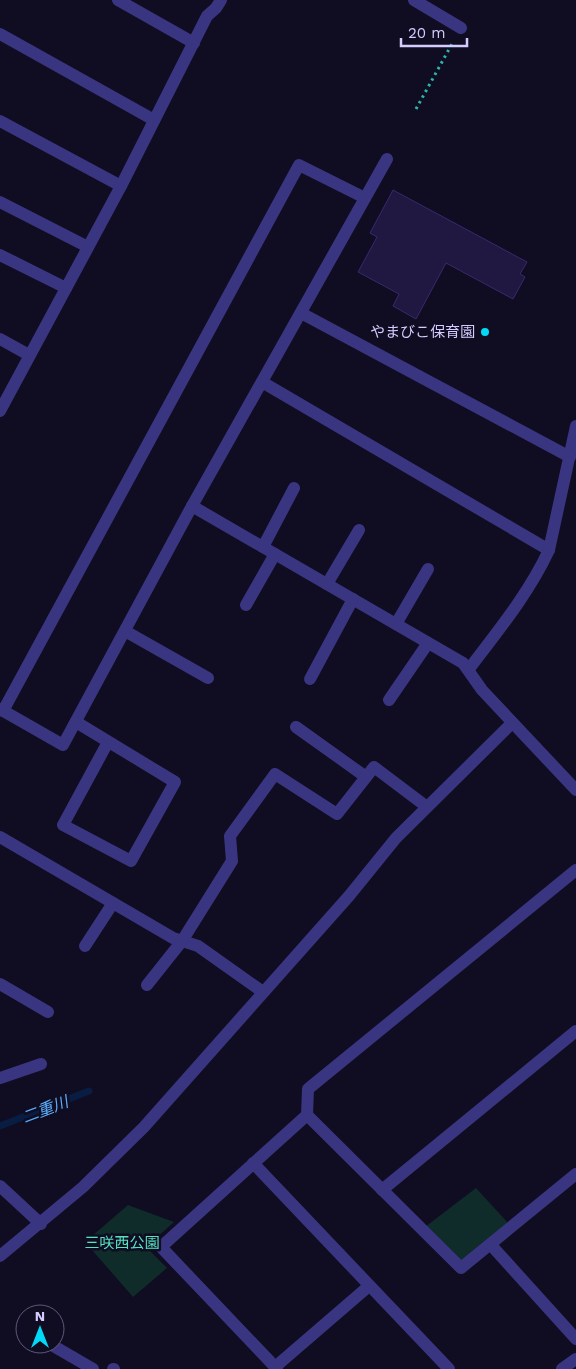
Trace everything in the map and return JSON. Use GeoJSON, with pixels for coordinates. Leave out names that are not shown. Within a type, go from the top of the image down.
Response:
{"type":"FeatureCollection","features":[{"type":"Feature","properties":{"kind":"street"},"geometry":{"type":"LineString","coordinates":[[118,0],[194,43]]}},
{"type":"Feature","properties":{"kind":"street"},"geometry":{"type":"LineString","coordinates":[[0,410],[121,186],[207,16],[216,8],[220,0]]}},
{"type":"Feature","properties":{"kind":"street"},"geometry":{"type":"LineString","coordinates":[[414,0],[461,28]]}},
{"type":"Feature","properties":{"kind":"street"},"geometry":{"type":"LineString","coordinates":[[0,34],[154,120]]}},
{"type":"Feature","properties":{"kind":"street"},"geometry":{"type":"LineString","coordinates":[[0,121],[121,186]]}},
{"type":"Feature","properties":{"kind":"street"},"geometry":{"type":"LineString","coordinates":[[364,198],[299,165],[2,710],[64,745],[192,506],[387,159]]}},
{"type":"Feature","properties":{"kind":"street"},"geometry":{"type":"LineString","coordinates":[[0,202],[88,247]]}},
{"type":"Feature","properties":{"kind":"street"},"geometry":{"type":"LineString","coordinates":[[0,255],[66,288]]}},
{"type":"Feature","properties":{"kind":"street"},"geometry":{"type":"LineString","coordinates":[[301,313],[570,457]]}},
{"type":"Feature","properties":{"kind":"street"},"geometry":{"type":"LineString","coordinates":[[0,339],[29,355]]}},
{"type":"Feature","properties":{"kind":"street"},"geometry":{"type":"LineString","coordinates":[[262,382],[550,550]]}},
{"type":"Feature","properties":{"kind":"street"},"geometry":{"type":"LineString","coordinates":[[469,669],[510,615],[550,550],[576,426]]}},
{"type":"Feature","properties":{"kind":"street"},"geometry":{"type":"LineString","coordinates":[[263,547],[294,488]]}},
{"type":"Feature","properties":{"kind":"street"},"geometry":{"type":"LineString","coordinates":[[192,506],[396,624],[469,669],[482,690],[576,790]]}},
{"type":"Feature","properties":{"kind":"street"},"geometry":{"type":"LineString","coordinates":[[327,584],[359,530]]}},
{"type":"Feature","properties":{"kind":"street"},"geometry":{"type":"LineString","coordinates":[[246,605],[275,554]]}},
{"type":"Feature","properties":{"kind":"street"},"geometry":{"type":"LineString","coordinates":[[396,624],[428,569]]}},
{"type":"Feature","properties":{"kind":"street"},"geometry":{"type":"LineString","coordinates":[[310,679],[353,599]]}},
{"type":"Feature","properties":{"kind":"street"},"geometry":{"type":"LineString","coordinates":[[125,631],[208,678]]}},
{"type":"Feature","properties":{"kind":"street"},"geometry":{"type":"LineString","coordinates":[[389,700],[428,643]]}},
{"type":"Feature","properties":{"kind":"street"},"geometry":{"type":"LineString","coordinates":[[76,722],[174,782],[131,861],[63,826],[108,742]]}},
{"type":"Feature","properties":{"kind":"street"},"geometry":{"type":"LineString","coordinates":[[0,1256],[83,1187],[144,1126],[396,838],[512,723]]}},
{"type":"Feature","properties":{"kind":"street"},"geometry":{"type":"LineString","coordinates":[[296,727],[366,777]]}},
{"type":"Feature","properties":{"kind":"street"},"geometry":{"type":"LineString","coordinates":[[147,985],[182,940],[232,861],[230,836],[275,774],[338,814],[374,767],[427,807]]}},
{"type":"Feature","properties":{"kind":"street"},"geometry":{"type":"LineString","coordinates":[[0,838],[173,938],[198,946],[263,992]]}},
{"type":"Feature","properties":{"kind":"street"},"geometry":{"type":"LineString","coordinates":[[369,1286],[276,1368],[162,1247],[307,1115],[308,1088],[576,870]]}},
{"type":"Feature","properties":{"kind":"street"},"geometry":{"type":"LineString","coordinates":[[85,946],[113,903]]}},
{"type":"Feature","properties":{"kind":"street"},"geometry":{"type":"LineString","coordinates":[[0,984],[48,1012]]}},
{"type":"Feature","properties":{"kind":"street"},"geometry":{"type":"LineString","coordinates":[[382,1190],[576,1031]]}},
{"type":"Feature","properties":{"kind":"street"},"geometry":{"type":"LineString","coordinates":[[0,1078],[40,1064]]}},
{"type":"Feature","properties":{"kind":"street"},"geometry":{"type":"LineString","coordinates":[[307,1115],[461,1268],[576,1174]]}},
{"type":"Feature","properties":{"kind":"street"},"geometry":{"type":"LineString","coordinates":[[253,1163],[449,1369]]}},
{"type":"Feature","properties":{"kind":"street"},"geometry":{"type":"LineString","coordinates":[[0,1186],[40,1224]]}},
{"type":"Feature","properties":{"kind":"street"},"geometry":{"type":"LineString","coordinates":[[491,1245],[576,1339]]}},
{"type":"Feature","properties":{"kind":"street"},"geometry":{"type":"LineString","coordinates":[[65,1353],[93,1369]]}},
{"type":"Feature","properties":{"kind":"street"},"geometry":{"type":"LineString","coordinates":[[562,1369],[576,1359]]}},
{"type":"Feature","properties":{"kind":"path"},"geometry":{"type":"LineString","coordinates":[[416,109],[461,28]]}},
{"type":"Feature","properties":{"kind":"green space"},"geometry":{"type":"Polygon","coordinates":[[[476,1188],[509,1224],[461,1265],[425,1227],[476,1188]]]}},
{"type":"Feature","properties":{"kind":"green space","name":"三咲西公園"},"geometry":{"type":"Polygon","coordinates":[[[128,1205],[174,1222],[146,1247],[167,1268],[133,1297],[85,1242],[128,1205]]]}},
{"type":"Feature","properties":{"kind":"building"},"geometry":{"type":"Polygon","coordinates":[[[393,190],[527,262],[520,274],[525,277],[513,299],[446,263],[416,319],[393,306],[399,294],[358,272],[377,237],[370,233],[393,190]]]}},
{"type":"Feature","properties":{"kind":"waterway","name":"二重川"},"geometry":{"type":"LineString","coordinates":[[0,1126],[89,1091]]}},
{"type":"Feature","properties":{"kind":"place","name":"やまびこ保育園"},"geometry":{"type":"Point","coordinates":[485,332]}}]}
